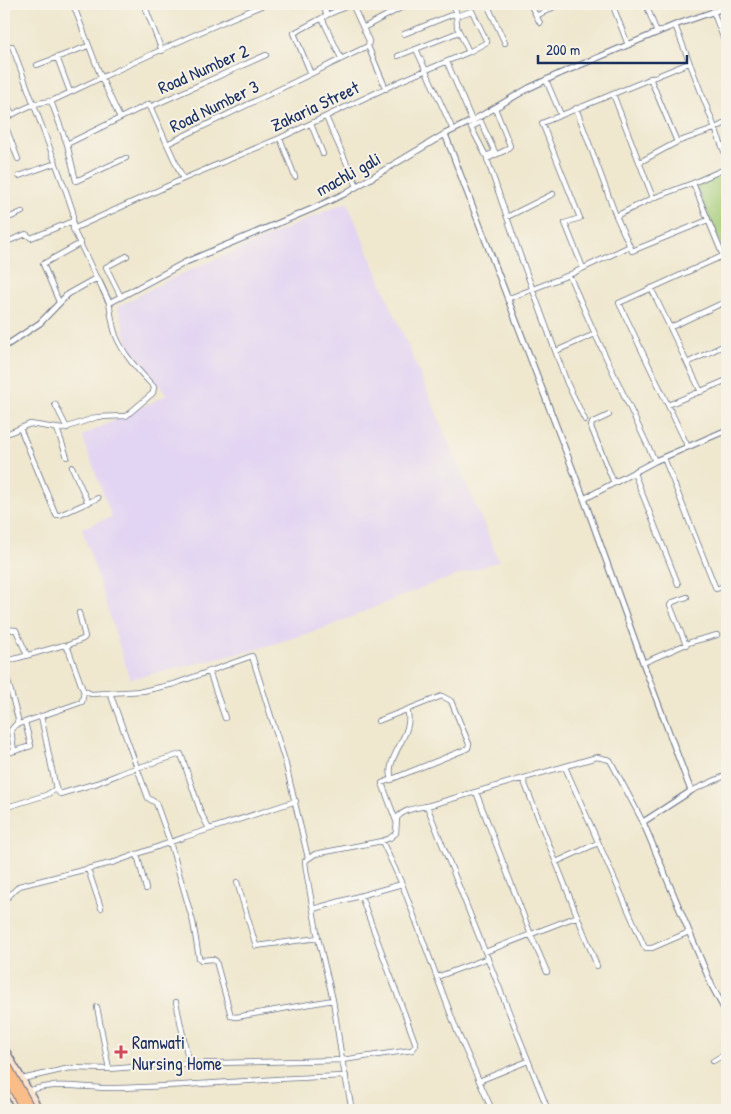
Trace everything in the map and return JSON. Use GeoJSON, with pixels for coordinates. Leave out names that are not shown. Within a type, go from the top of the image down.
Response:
{"type":"FeatureCollection","features":[{"type":"Feature","properties":{"kind":"highway"},"geometry":{"type":"LineString","coordinates":[[6,1060],[32,1110]]}},
{"type":"Feature","properties":{"kind":"highway"},"geometry":{"type":"LineString","coordinates":[[4,1072],[24,1110]]}},
{"type":"Feature","properties":{"kind":"main road"},"geometry":{"type":"LineString","coordinates":[[4,1047],[6,1060],[22,1079],[40,1110]]}},
{"type":"Feature","properties":{"kind":"main road"},"geometry":{"type":"LineString","coordinates":[[4,1083],[19,1110]]}},
{"type":"Feature","properties":{"kind":"street"},"geometry":{"type":"LineString","coordinates":[[73,4],[88,46],[120,118]]}},
{"type":"Feature","properties":{"kind":"street"},"geometry":{"type":"LineString","coordinates":[[144,4],[162,51]]}},
{"type":"Feature","properties":{"kind":"street"},"geometry":{"type":"LineString","coordinates":[[18,159],[4,120],[12,115],[34,104],[51,101],[162,51],[180,40],[266,4]]}},
{"type":"Feature","properties":{"kind":"street"},"geometry":{"type":"LineString","coordinates":[[322,4],[327,15]]}},
{"type":"Feature","properties":{"kind":"street"},"geometry":{"type":"LineString","coordinates":[[310,74],[294,33],[352,4],[369,41],[368,46],[386,89]]}},
{"type":"Feature","properties":{"kind":"street"},"geometry":{"type":"LineString","coordinates":[[363,28],[408,4]]}},
{"type":"Feature","properties":{"kind":"street"},"geometry":{"type":"LineString","coordinates":[[453,4],[459,32],[469,52]]}},
{"type":"Feature","properties":{"kind":"street"},"geometry":{"type":"LineString","coordinates":[[488,4],[505,43]]}},
{"type":"Feature","properties":{"kind":"street"},"geometry":{"type":"LineString","coordinates":[[530,4],[540,23]]}},
{"type":"Feature","properties":{"kind":"street"},"geometry":{"type":"LineString","coordinates":[[536,16],[560,4]]}},
{"type":"Feature","properties":{"kind":"street"},"geometry":{"type":"LineString","coordinates":[[646,4],[657,33]]}},
{"type":"Feature","properties":{"kind":"street"},"geometry":{"type":"LineString","coordinates":[[613,6],[628,45]]}},
{"type":"Feature","properties":{"kind":"street","name":"machli gali"},"geometry":{"type":"LineString","coordinates":[[109,302],[186,262],[312,209],[357,186],[445,134],[473,123],[495,108],[546,80],[675,25],[727,6]]}},
{"type":"Feature","properties":{"kind":"street","name":"Zakaria Street"},"geometry":{"type":"LineString","coordinates":[[73,229],[183,179],[280,138],[486,44],[487,39],[472,10],[456,14]]}},
{"type":"Feature","properties":{"kind":"street"},"geometry":{"type":"LineString","coordinates":[[714,12],[727,48]]}},
{"type":"Feature","properties":{"kind":"street"},"geometry":{"type":"LineString","coordinates":[[404,34],[456,14]]}},
{"type":"Feature","properties":{"kind":"street"},"geometry":{"type":"LineString","coordinates":[[322,18],[341,58]]}},
{"type":"Feature","properties":{"kind":"street"},"geometry":{"type":"LineString","coordinates":[[675,25],[727,159]]}},
{"type":"Feature","properties":{"kind":"street"},"geometry":{"type":"LineString","coordinates":[[398,56],[459,32]]}},
{"type":"Feature","properties":{"kind":"street"},"geometry":{"type":"LineString","coordinates":[[4,435],[34,423],[57,430],[97,417],[126,416],[154,391],[154,387],[136,367],[120,345],[116,336],[109,302],[73,229],[71,204],[12,46]]}},
{"type":"Feature","properties":{"kind":"street"},"geometry":{"type":"LineString","coordinates":[[37,65],[88,46]]}},
{"type":"Feature","properties":{"kind":"street","name":"Road Number 3"},"geometry":{"type":"LineString","coordinates":[[67,144],[149,104],[167,144],[368,46]]}},
{"type":"Feature","properties":{"kind":"street"},"geometry":{"type":"LineString","coordinates":[[416,49],[453,130]]}},
{"type":"Feature","properties":{"kind":"street","name":"Road Number 2"},"geometry":{"type":"LineString","coordinates":[[150,107],[266,55]]}},
{"type":"Feature","properties":{"kind":"street"},"geometry":{"type":"LineString","coordinates":[[57,57],[70,92]]}},
{"type":"Feature","properties":{"kind":"street"},"geometry":{"type":"LineString","coordinates":[[447,62],[473,123],[471,127],[485,156],[488,156]]}},
{"type":"Feature","properties":{"kind":"street"},"geometry":{"type":"LineString","coordinates":[[582,268],[566,223],[580,218],[542,123],[689,63]]}},
{"type":"Feature","properties":{"kind":"street"},"geometry":{"type":"LineString","coordinates":[[650,78],[677,142]]}},
{"type":"Feature","properties":{"kind":"street"},"geometry":{"type":"LineString","coordinates":[[546,80],[560,115]]}},
{"type":"Feature","properties":{"kind":"street"},"geometry":{"type":"LineString","coordinates":[[613,94],[653,198]]}},
{"type":"Feature","properties":{"kind":"street"},"geometry":{"type":"LineString","coordinates":[[4,96],[12,115]]}},
{"type":"Feature","properties":{"kind":"street"},"geometry":{"type":"LineString","coordinates":[[51,101],[67,144],[77,181],[126,158]]}},
{"type":"Feature","properties":{"kind":"street"},"geometry":{"type":"LineString","coordinates":[[488,156],[506,150],[510,146],[495,108]]}},
{"type":"Feature","properties":{"kind":"street"},"geometry":{"type":"LineString","coordinates":[[576,108],[616,216],[632,251],[708,220]]}},
{"type":"Feature","properties":{"kind":"street"},"geometry":{"type":"LineString","coordinates":[[326,116],[357,186]]}},
{"type":"Feature","properties":{"kind":"street"},"geometry":{"type":"LineString","coordinates":[[640,162],[677,142],[714,129],[727,122]]}},
{"type":"Feature","properties":{"kind":"street"},"geometry":{"type":"LineString","coordinates":[[473,123],[482,123],[495,152],[488,156]]}},
{"type":"Feature","properties":{"kind":"street"},"geometry":{"type":"LineString","coordinates":[[311,124],[323,154]]}},
{"type":"Feature","properties":{"kind":"street"},"geometry":{"type":"LineString","coordinates":[[445,134],[584,499],[643,664],[692,791]]}},
{"type":"Feature","properties":{"kind":"street"},"geometry":{"type":"LineString","coordinates":[[280,138],[295,177]]}},
{"type":"Feature","properties":{"kind":"street"},"geometry":{"type":"LineString","coordinates":[[167,144],[183,179]]}},
{"type":"Feature","properties":{"kind":"street"},"geometry":{"type":"LineString","coordinates":[[488,156],[487,159],[567,384],[585,420]]}},
{"type":"Feature","properties":{"kind":"street"},"geometry":{"type":"LineString","coordinates":[[19,176],[56,163]]}},
{"type":"Feature","properties":{"kind":"street"},"geometry":{"type":"LineString","coordinates":[[616,216],[653,198],[727,168]]}},
{"type":"Feature","properties":{"kind":"street"},"geometry":{"type":"LineString","coordinates":[[688,448],[619,303],[725,255],[693,183]]}},
{"type":"Feature","properties":{"kind":"street"},"geometry":{"type":"LineString","coordinates":[[507,216],[553,194]]}},
{"type":"Feature","properties":{"kind":"street"},"geometry":{"type":"LineString","coordinates":[[4,220],[22,212]]}},
{"type":"Feature","properties":{"kind":"street"},"geometry":{"type":"LineString","coordinates":[[4,243],[26,234],[31,238],[73,221]]}},
{"type":"Feature","properties":{"kind":"street"},"geometry":{"type":"LineString","coordinates":[[58,302],[43,264],[81,243]]}},
{"type":"Feature","properties":{"kind":"street"},"geometry":{"type":"LineString","coordinates":[[507,299],[569,275],[630,246]]}},
{"type":"Feature","properties":{"kind":"street"},"geometry":{"type":"LineString","coordinates":[[120,297],[106,267],[127,256]]}},
{"type":"Feature","properties":{"kind":"street"},"geometry":{"type":"LineString","coordinates":[[569,275],[594,334],[655,462]]}},
{"type":"Feature","properties":{"kind":"street"},"geometry":{"type":"LineString","coordinates":[[4,347],[40,323],[48,316],[58,302],[68,294],[97,279]]}},
{"type":"Feature","properties":{"kind":"street"},"geometry":{"type":"LineString","coordinates":[[651,288],[701,392]]}},
{"type":"Feature","properties":{"kind":"street"},"geometry":{"type":"LineString","coordinates":[[671,327],[727,302]]}},
{"type":"Feature","properties":{"kind":"street"},"geometry":{"type":"LineString","coordinates":[[556,351],[594,334]]}},
{"type":"Feature","properties":{"kind":"street"},"geometry":{"type":"LineString","coordinates":[[687,363],[727,344]]}},
{"type":"Feature","properties":{"kind":"street"},"geometry":{"type":"LineString","coordinates":[[668,405],[727,380]]}},
{"type":"Feature","properties":{"kind":"street"},"geometry":{"type":"LineString","coordinates":[[55,404],[67,428]]}},
{"type":"Feature","properties":{"kind":"street"},"geometry":{"type":"LineString","coordinates":[[609,415],[592,423],[591,427],[614,483]]}},
{"type":"Feature","properties":{"kind":"street"},"geometry":{"type":"LineString","coordinates":[[20,428],[56,516],[98,498]]}},
{"type":"Feature","properties":{"kind":"street"},"geometry":{"type":"LineString","coordinates":[[57,430],[67,457]]}},
{"type":"Feature","properties":{"kind":"street"},"geometry":{"type":"LineString","coordinates":[[584,499],[655,462],[727,430]]}},
{"type":"Feature","properties":{"kind":"street"},"geometry":{"type":"LineString","coordinates":[[664,458],[716,589],[727,585]]}},
{"type":"Feature","properties":{"kind":"street"},"geometry":{"type":"LineString","coordinates":[[72,467],[88,503]]}},
{"type":"Feature","properties":{"kind":"street"},"geometry":{"type":"LineString","coordinates":[[634,473],[678,584]]}},
{"type":"Feature","properties":{"kind":"street"},"geometry":{"type":"LineString","coordinates":[[686,645],[670,605],[687,597]]}},
{"type":"Feature","properties":{"kind":"street"},"geometry":{"type":"LineString","coordinates":[[4,662],[61,645],[66,646],[86,637],[79,612]]}},
{"type":"Feature","properties":{"kind":"street"},"geometry":{"type":"LineString","coordinates":[[4,629],[16,630],[27,655]]}},
{"type":"Feature","properties":{"kind":"street"},"geometry":{"type":"LineString","coordinates":[[643,664],[686,645],[717,635]]}},
{"type":"Feature","properties":{"kind":"street"},"geometry":{"type":"LineString","coordinates":[[15,725],[82,702],[84,691],[66,646]]}},
{"type":"Feature","properties":{"kind":"street"},"geometry":{"type":"LineString","coordinates":[[84,691],[91,694],[142,691],[174,684],[252,656],[285,761],[308,858]]}},
{"type":"Feature","properties":{"kind":"street"},"geometry":{"type":"LineString","coordinates":[[4,666],[18,721],[11,733],[14,752]]}},
{"type":"Feature","properties":{"kind":"street"},"geometry":{"type":"LineString","coordinates":[[209,671],[225,718]]}},
{"type":"Feature","properties":{"kind":"street"},"geometry":{"type":"LineString","coordinates":[[110,693],[148,799],[156,803],[170,842],[193,922],[199,958],[215,960],[231,1016],[236,1017],[333,1000]]}},
{"type":"Feature","properties":{"kind":"street"},"geometry":{"type":"LineString","coordinates":[[352,1110],[333,1000],[318,938],[305,864],[308,858],[315,854],[382,841],[394,836],[396,833],[396,822],[382,783],[464,750],[469,746],[455,709],[449,699],[442,696],[378,721]]}},
{"type":"Feature","properties":{"kind":"street"},"geometry":{"type":"LineString","coordinates":[[392,780],[389,771],[410,720],[407,710]]}},
{"type":"Feature","properties":{"kind":"street"},"geometry":{"type":"LineString","coordinates":[[42,716],[56,789],[59,794],[181,754],[201,812],[210,829]]}},
{"type":"Feature","properties":{"kind":"street"},"geometry":{"type":"LineString","coordinates":[[4,754],[31,746],[25,722]]}},
{"type":"Feature","properties":{"kind":"street"},"geometry":{"type":"LineString","coordinates":[[396,822],[397,818],[403,813],[427,806],[597,758],[610,760],[643,822],[712,986],[727,1014]]}},
{"type":"Feature","properties":{"kind":"street"},"geometry":{"type":"LineString","coordinates":[[565,767],[644,946],[652,948],[690,932]]}},
{"type":"Feature","properties":{"kind":"street"},"geometry":{"type":"LineString","coordinates":[[643,822],[692,791],[727,775]]}},
{"type":"Feature","properties":{"kind":"street"},"geometry":{"type":"LineString","coordinates":[[523,779],[597,966]]}},
{"type":"Feature","properties":{"kind":"street"},"geometry":{"type":"LineString","coordinates":[[4,808],[46,795],[56,789]]}},
{"type":"Feature","properties":{"kind":"street"},"geometry":{"type":"LineString","coordinates":[[476,792],[547,972]]}},
{"type":"Feature","properties":{"kind":"street"},"geometry":{"type":"LineString","coordinates":[[4,898],[8,897],[19,886],[88,869],[137,854],[296,801]]}},
{"type":"Feature","properties":{"kind":"street"},"geometry":{"type":"LineString","coordinates":[[427,806],[548,1110]]}},
{"type":"Feature","properties":{"kind":"street"},"geometry":{"type":"LineString","coordinates":[[382,841],[402,884],[457,1031],[492,1110]]}},
{"type":"Feature","properties":{"kind":"street"},"geometry":{"type":"LineString","coordinates":[[556,862],[598,842]]}},
{"type":"Feature","properties":{"kind":"street"},"geometry":{"type":"LineString","coordinates":[[137,854],[146,889]]}},
{"type":"Feature","properties":{"kind":"street"},"geometry":{"type":"LineString","coordinates":[[88,869],[101,908]]}},
{"type":"Feature","properties":{"kind":"street"},"geometry":{"type":"LineString","coordinates":[[237,882],[256,946],[318,938]]}},
{"type":"Feature","properties":{"kind":"street"},"geometry":{"type":"LineString","coordinates":[[313,909],[402,884]]}},
{"type":"Feature","properties":{"kind":"street"},"geometry":{"type":"LineString","coordinates":[[22,1079],[70,1068],[109,1069],[189,1064],[342,1060],[412,1050],[416,1045],[361,896]]}},
{"type":"Feature","properties":{"kind":"street"},"geometry":{"type":"LineString","coordinates":[[485,952],[578,916]]}},
{"type":"Feature","properties":{"kind":"street"},"geometry":{"type":"LineString","coordinates":[[437,977],[488,958]]}},
{"type":"Feature","properties":{"kind":"street"},"geometry":{"type":"LineString","coordinates":[[176,1002],[189,1064]]}},
{"type":"Feature","properties":{"kind":"street"},"geometry":{"type":"LineString","coordinates":[[97,1007],[109,1069]]}},
{"type":"Feature","properties":{"kind":"street"},"geometry":{"type":"LineString","coordinates":[[713,1060],[727,1053]]}},
{"type":"Feature","properties":{"kind":"street"},"geometry":{"type":"LineString","coordinates":[[479,1081],[528,1061]]}},
{"type":"Feature","properties":{"kind":"street"},"geometry":{"type":"LineString","coordinates":[[12,1098],[44,1086],[57,1085],[117,1088],[346,1076]]}},
{"type":"Feature","properties":{"kind":"shaded area"},"geometry":{"type":"Polygon","coordinates":[[[347,202],[499,561],[426,586],[325,628],[254,650],[130,679],[82,528],[112,517],[82,436],[167,395],[129,347],[118,307],[168,280],[347,202]]]}},
{"type":"Feature","properties":{"kind":"green space"},"geometry":{"type":"Polygon","coordinates":[[[727,170],[727,249],[724,251],[695,184],[727,170]]]}},
{"type":"Feature","properties":{"kind":"place","name":"Ramwati Nursing Home"},"geometry":{"type":"Point","coordinates":[121,1052]}}]}
